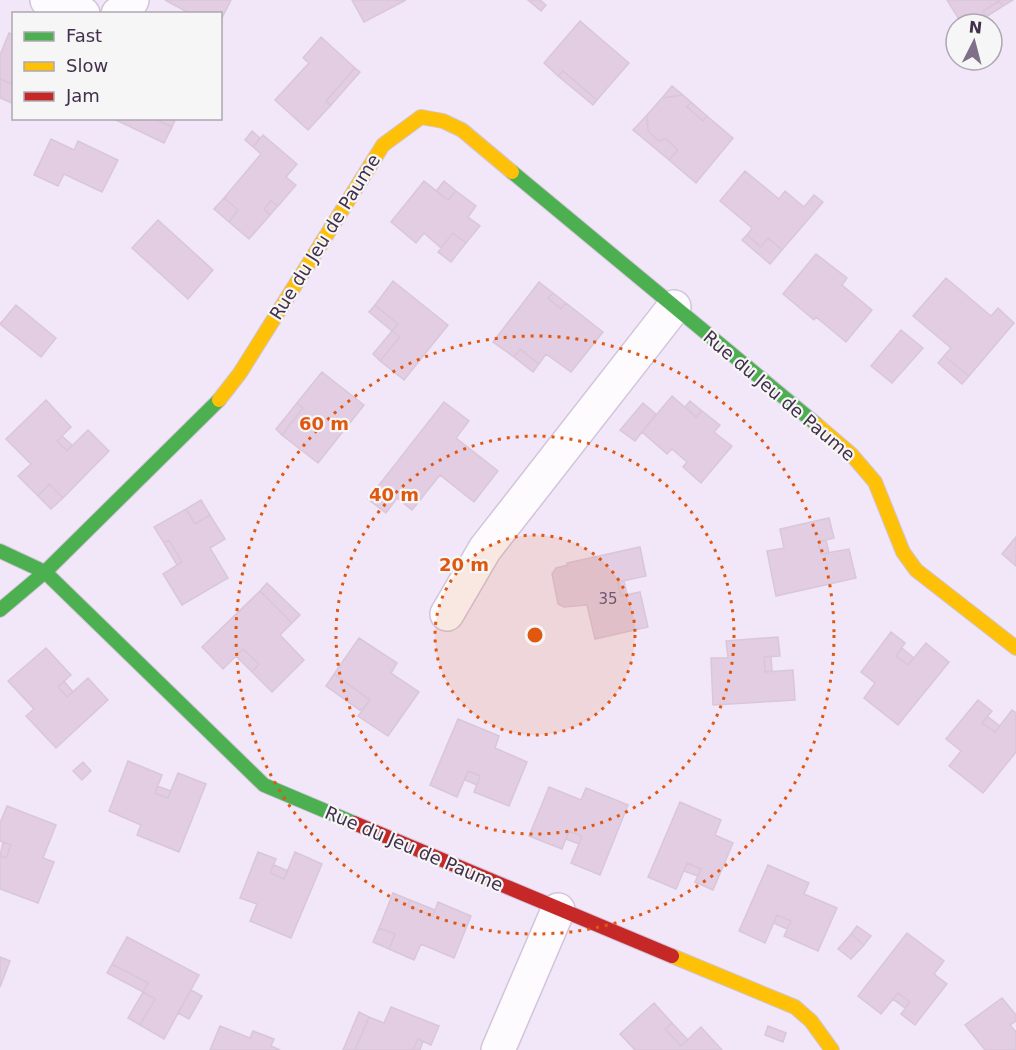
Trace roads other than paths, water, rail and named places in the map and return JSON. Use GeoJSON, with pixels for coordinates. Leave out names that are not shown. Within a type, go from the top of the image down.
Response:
{"type":"FeatureCollection","features":[{"type":"Feature","properties":{"kind":"street"},"geometry":{"type":"LineString","coordinates":[[47,0],[78,12]]}},
{"type":"Feature","properties":{"kind":"street"},"geometry":{"type":"LineString","coordinates":[[121,12],[128,7],[132,0]]}},
{"type":"Feature","properties":{"kind":"street","name":"Rue du Jeu de Paume"},"geometry":{"type":"LineString","coordinates":[[45,572],[218,401],[240,373],[383,145],[421,117],[443,121],[462,130],[851,454],[875,482],[903,552],[916,570],[1016,648]]}},
{"type":"Feature","properties":{"kind":"street"},"geometry":{"type":"LineString","coordinates":[[447,614],[485,549],[675,307]]}},
{"type":"Feature","properties":{"kind":"street","name":"Rue du Jeu de Paume"},"geometry":{"type":"LineString","coordinates":[[0,551],[45,572],[264,785],[795,1008],[811,1021],[832,1050]]}},
{"type":"Feature","properties":{"kind":"street"},"geometry":{"type":"LineString","coordinates":[[0,610],[45,572]]}},
{"type":"Feature","properties":{"kind":"street"},"geometry":{"type":"LineString","coordinates":[[498,1050],[558,910]]}}]}
